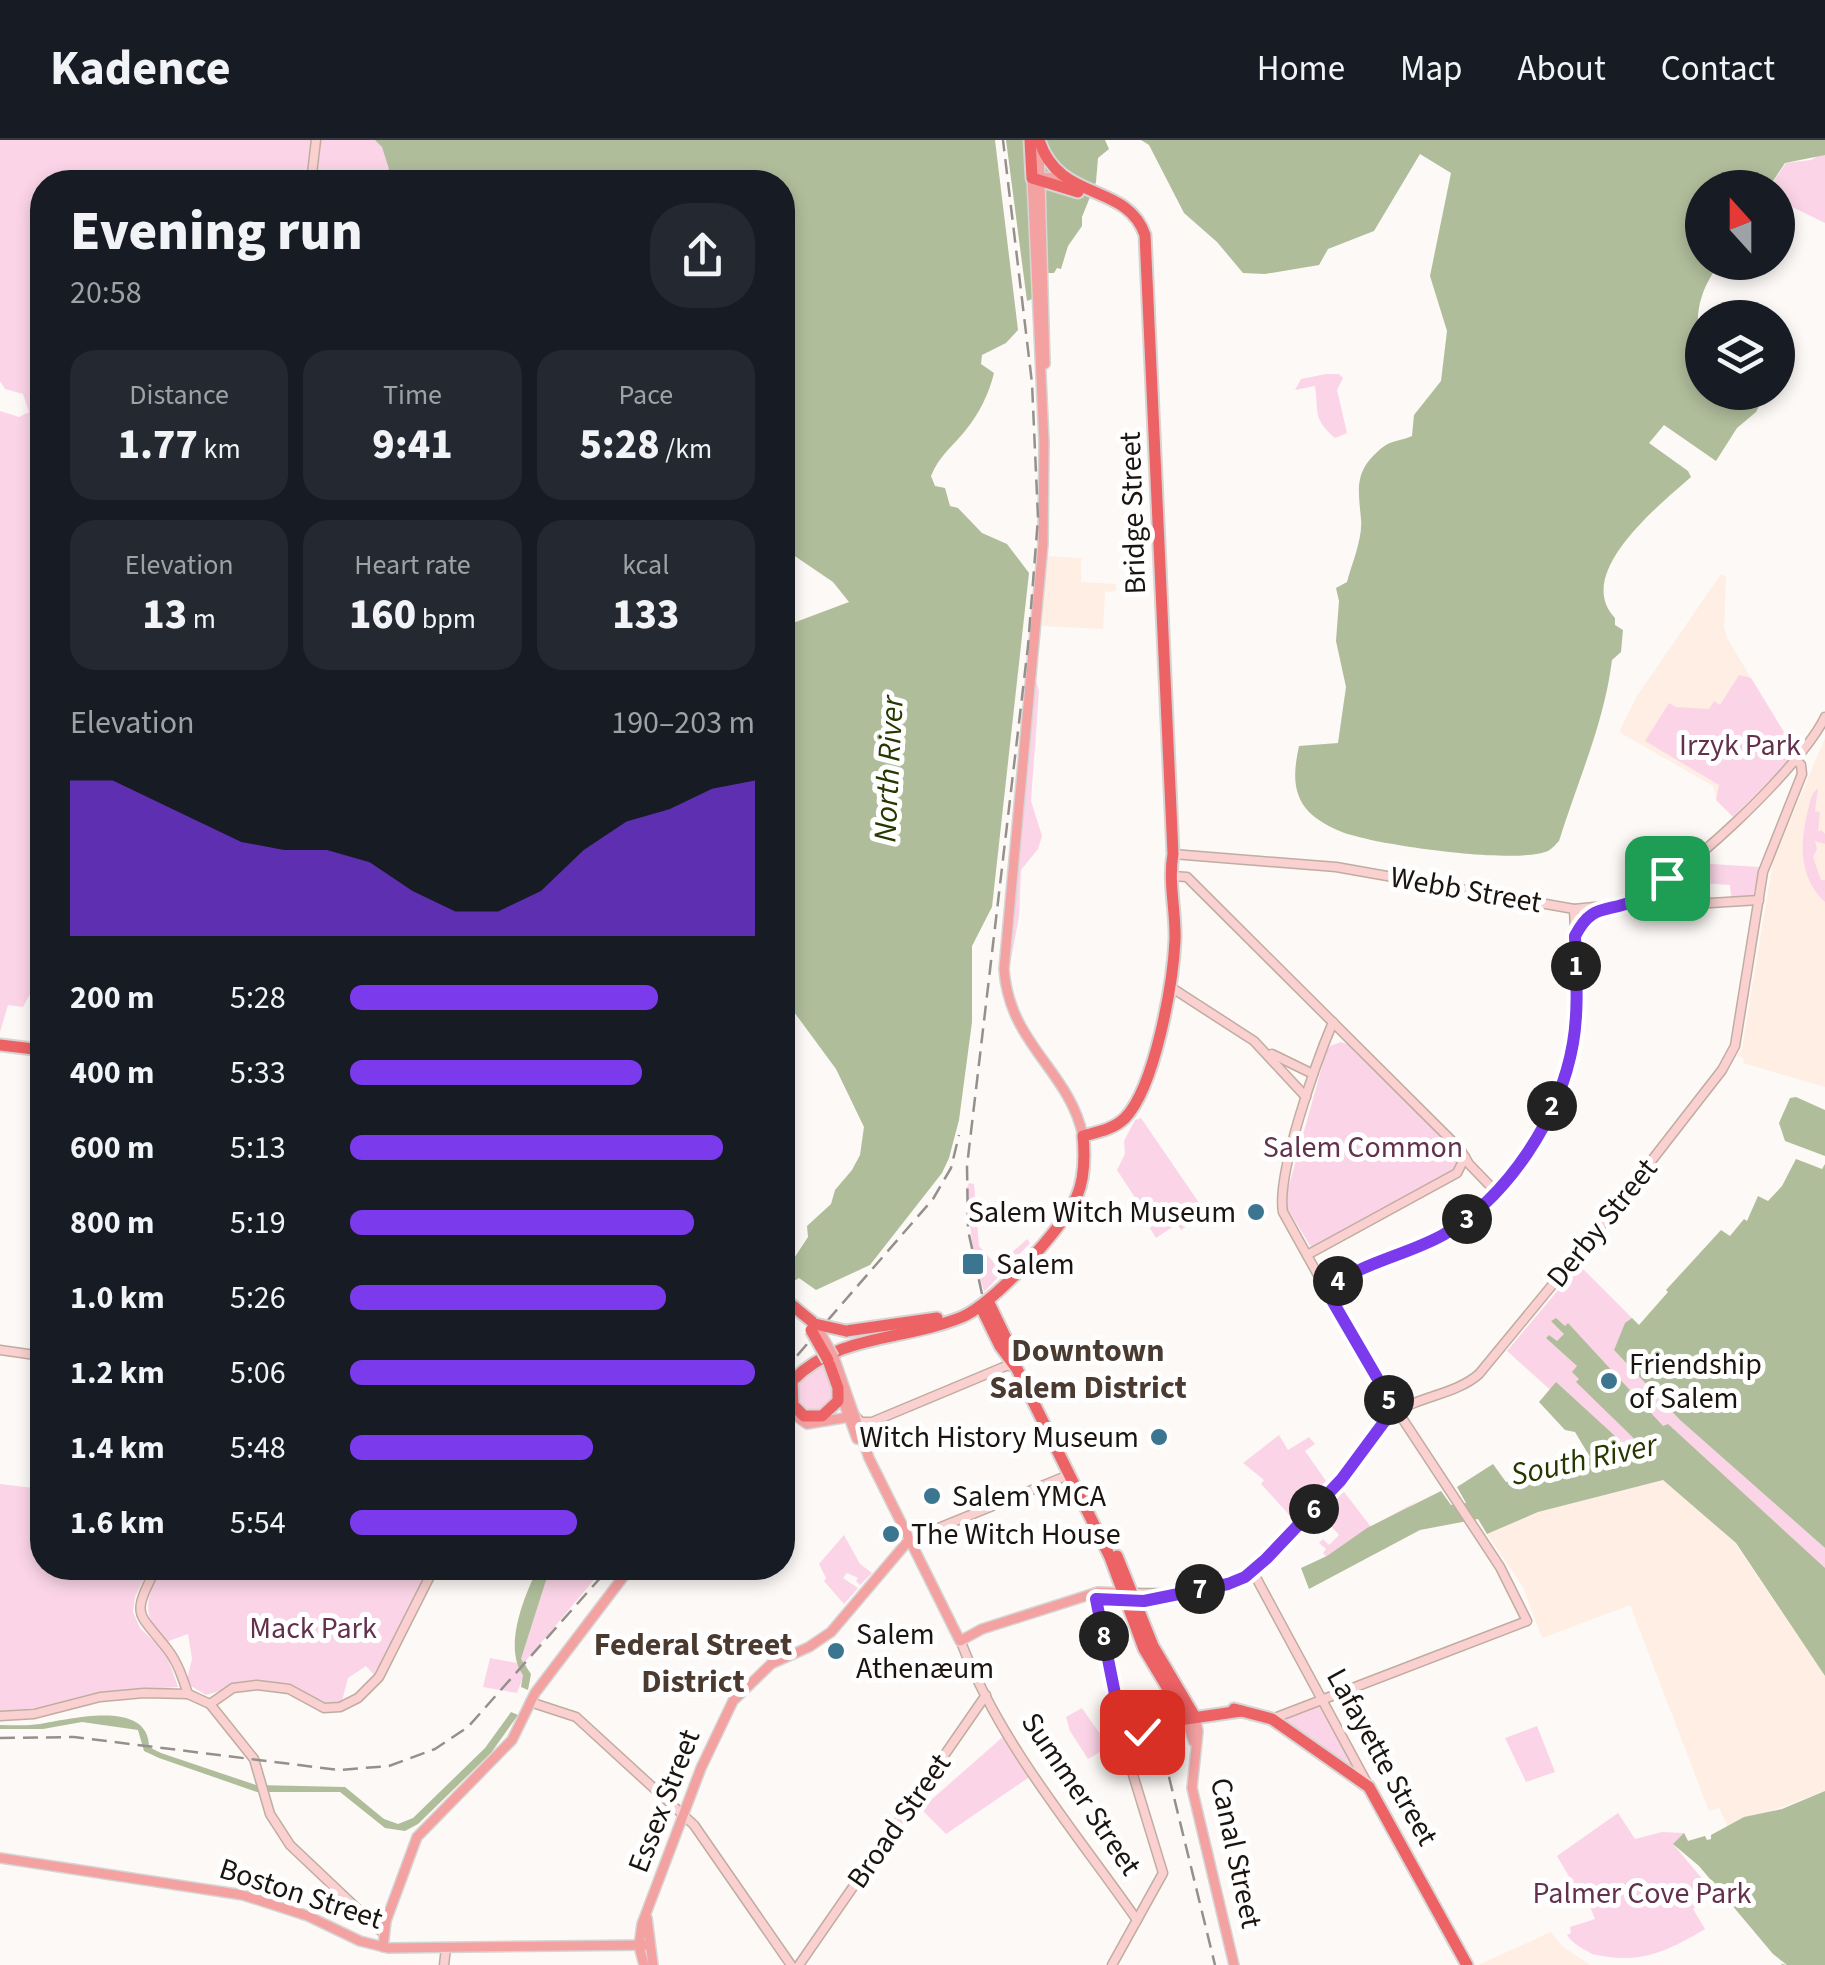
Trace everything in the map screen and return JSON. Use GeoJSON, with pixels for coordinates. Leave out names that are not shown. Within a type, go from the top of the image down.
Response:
{"type":"FeatureCollection","features":[{"type":"Feature","properties":{"kind":"highway"},"geometry":{"type":"LineString","coordinates":[[1030,140],[1038,178]]}},
{"type":"Feature","properties":{"kind":"highway","name":"Bridge Street"},"geometry":{"type":"LineString","coordinates":[[1039,140],[1047,158],[1063,177],[1132,212],[1140,222],[1146,242],[1174,854],[1175,941],[1159,1040],[1135,1103],[1119,1123],[1083,1136]]}},
{"type":"Feature","properties":{"kind":"highway","name":"Bridge Street"},"geometry":{"type":"LineString","coordinates":[[1038,178],[1097,195]]}},
{"type":"Feature","properties":{"kind":"highway"},"geometry":{"type":"LineString","coordinates":[[0,1044],[30,1048]]}},
{"type":"Feature","properties":{"kind":"highway"},"geometry":{"type":"LineString","coordinates":[[795,1378],[818,1359],[841,1347],[938,1324],[980,1307],[1072,1208],[1083,1176],[1083,1136]]}},
{"type":"Feature","properties":{"kind":"highway"},"geometry":{"type":"LineString","coordinates":[[795,1315],[813,1327],[846,1330],[980,1307]]}},
{"type":"Feature","properties":{"kind":"highway"},"geometry":{"type":"LineString","coordinates":[[980,1307],[1000,1346]]}},
{"type":"Feature","properties":{"kind":"highway"},"geometry":{"type":"LineString","coordinates":[[980,1307],[1015,1357],[1015,1366]]}},
{"type":"Feature","properties":{"kind":"highway"},"geometry":{"type":"LineString","coordinates":[[795,1310],[813,1327],[831,1359],[838,1388],[836,1404],[822,1416],[795,1412]]}},
{"type":"Feature","properties":{"kind":"highway"},"geometry":{"type":"LineString","coordinates":[[938,1324],[978,1325],[1015,1366],[1104,1530],[1129,1597],[1189,1714],[1241,1711],[1272,1720],[1369,1787]]}},
{"type":"Feature","properties":{"kind":"highway","name":"Lafayette Street"},"geometry":{"type":"LineString","coordinates":[[1369,1787],[1468,1965]]}},
{"type":"Feature","properties":{"kind":"main road"},"geometry":{"type":"LineString","coordinates":[[1039,140],[1044,442],[1040,592],[1004,969],[1008,1004],[1016,1022],[1072,1104],[1083,1136]]}},
{"type":"Feature","properties":{"kind":"main road","name":"Bridge Street"},"geometry":{"type":"LineString","coordinates":[[1038,178],[1063,177]]}},
{"type":"Feature","properties":{"kind":"main road"},"geometry":{"type":"LineString","coordinates":[[831,1359],[850,1413]]}},
{"type":"Feature","properties":{"kind":"main road"},"geometry":{"type":"LineString","coordinates":[[838,1388],[850,1413]]}},
{"type":"Feature","properties":{"kind":"main road"},"geometry":{"type":"LineString","coordinates":[[795,1415],[807,1424],[850,1413]]}},
{"type":"Feature","properties":{"kind":"main road"},"geometry":{"type":"LineString","coordinates":[[822,1416],[850,1413]]}},
{"type":"Feature","properties":{"kind":"main road","name":"Summer Street"},"geometry":{"type":"LineString","coordinates":[[850,1413],[948,1617],[963,1636]]}},
{"type":"Feature","properties":{"kind":"main road","name":"Essex Street"},"geometry":{"type":"LineString","coordinates":[[653,1965],[640,1932],[710,1747],[740,1692],[770,1664],[831,1632],[909,1540]]}},
{"type":"Feature","properties":{"kind":"main road"},"geometry":{"type":"LineString","coordinates":[[893,1558],[913,1559],[924,1568]]}},
{"type":"Feature","properties":{"kind":"main road"},"geometry":{"type":"LineString","coordinates":[[383,1947],[383,1933],[416,1837],[508,1746],[530,1702],[621,1580]]}},
{"type":"Feature","properties":{"kind":"main road"},"geometry":{"type":"LineString","coordinates":[[963,1636],[1098,1592],[1129,1597]]}},
{"type":"Feature","properties":{"kind":"main road"},"geometry":{"type":"LineString","coordinates":[[1070,1602],[1129,1597]]}},
{"type":"Feature","properties":{"kind":"main road"},"geometry":{"type":"LineString","coordinates":[[1096,1599],[1126,1733]]}},
{"type":"Feature","properties":{"kind":"main road"},"geometry":{"type":"LineString","coordinates":[[1126,1733],[1141,1722],[1189,1714]]}},
{"type":"Feature","properties":{"kind":"main road"},"geometry":{"type":"LineString","coordinates":[[1126,1733],[1189,1714]]}},
{"type":"Feature","properties":{"kind":"main road","name":"Canal Street"},"geometry":{"type":"LineString","coordinates":[[1189,1714],[1198,1731],[1192,1788],[1234,1965]]}},
{"type":"Feature","properties":{"kind":"main road","name":"Boston Street"},"geometry":{"type":"LineString","coordinates":[[0,1858],[235,1893],[308,1916],[383,1947],[644,1946]]}},
{"type":"Feature","properties":{"kind":"main road"},"geometry":{"type":"LineString","coordinates":[[644,1946],[644,1965]]}},
{"type":"Feature","properties":{"kind":"street"},"geometry":{"type":"LineString","coordinates":[[312,170],[316,140]]}},
{"type":"Feature","properties":{"kind":"street"},"geometry":{"type":"LineString","coordinates":[[1624,904],[1638,899],[1687,862],[1796,760],[1812,742],[1825,717]]}},
{"type":"Feature","properties":{"kind":"street","name":"Derby Street"},"geometry":{"type":"LineString","coordinates":[[1253,1572],[1341,1480],[1384,1422],[1397,1412],[1476,1377],[1640,1176],[1733,1052],[1768,856],[1802,778],[1802,766],[1796,760]]}},
{"type":"Feature","properties":{"kind":"street","name":"Webb Street"},"geometry":{"type":"LineString","coordinates":[[1174,854],[1336,868],[1574,910],[1624,904],[1646,907],[1759,900]]}},
{"type":"Feature","properties":{"kind":"street"},"geometry":{"type":"LineString","coordinates":[[1174,876],[1188,878],[1336,1024],[1498,1194]]}},
{"type":"Feature","properties":{"kind":"street"},"geometry":{"type":"LineString","coordinates":[[1575,936],[1583,921],[1597,909]]}},
{"type":"Feature","properties":{"kind":"street"},"geometry":{"type":"LineString","coordinates":[[1326,1290],[1363,1266],[1444,1234],[1498,1194],[1530,1147],[1566,1068],[1574,1031],[1574,910]]}},
{"type":"Feature","properties":{"kind":"street"},"geometry":{"type":"LineString","coordinates":[[1170,986],[1263,1049],[1313,1074]]}},
{"type":"Feature","properties":{"kind":"street"},"geometry":{"type":"LineString","coordinates":[[1272,1720],[1526,1622],[1512,1587],[1397,1412],[1283,1212],[1282,1192],[1306,1097],[1336,1024]]}},
{"type":"Feature","properties":{"kind":"street"},"geometry":{"type":"LineString","coordinates":[[1326,1042],[1349,1038]]}},
{"type":"Feature","properties":{"kind":"street"},"geometry":{"type":"LineString","coordinates":[[1263,1049],[1306,1097]]}},
{"type":"Feature","properties":{"kind":"street"},"geometry":{"type":"LineString","coordinates":[[1307,1255],[1457,1173],[1465,1157]]}},
{"type":"Feature","properties":{"kind":"street"},"geometry":{"type":"LineString","coordinates":[[0,1350],[30,1354]]}},
{"type":"Feature","properties":{"kind":"street"},"geometry":{"type":"LineString","coordinates":[[850,1413],[861,1422],[872,1422],[1006,1366],[1015,1366]]}},
{"type":"Feature","properties":{"kind":"street","name":"Essex Street"},"geometry":{"type":"LineString","coordinates":[[909,1540],[1071,1474]]}},
{"type":"Feature","properties":{"kind":"street"},"geometry":{"type":"LineString","coordinates":[[1129,1597],[1228,1584],[1253,1572]]}},
{"type":"Feature","properties":{"kind":"street","name":"Lafayette Street"},"geometry":{"type":"LineString","coordinates":[[1253,1572],[1369,1787]]}},
{"type":"Feature","properties":{"kind":"street"},"geometry":{"type":"LineString","coordinates":[[150,1580],[141,1599],[141,1616],[172,1655],[188,1694]]}},
{"type":"Feature","properties":{"kind":"street"},"geometry":{"type":"LineString","coordinates":[[210,1704],[233,1688],[257,1685],[289,1689],[324,1708],[340,1707],[358,1698],[379,1678],[428,1580]]}},
{"type":"Feature","properties":{"kind":"street","name":"Summer Street"},"geometry":{"type":"LineString","coordinates":[[963,1636],[967,1656],[986,1695],[1029,1768],[1137,1920]]}},
{"type":"Feature","properties":{"kind":"street"},"geometry":{"type":"LineString","coordinates":[[0,1716],[34,1714],[110,1696],[188,1694],[210,1704],[251,1754],[270,1814],[281,1832],[306,1863],[383,1933]]}},
{"type":"Feature","properties":{"kind":"street","name":"Broad Street"},"geometry":{"type":"LineString","coordinates":[[791,1964],[810,1946],[986,1695]]}},
{"type":"Feature","properties":{"kind":"street"},"geometry":{"type":"LineString","coordinates":[[530,1702],[572,1714],[684,1816],[706,1841],[791,1964]]}},
{"type":"Feature","properties":{"kind":"street"},"geometry":{"type":"LineString","coordinates":[[1132,1769],[1134,1742],[1148,1728]]}},
{"type":"Feature","properties":{"kind":"street"},"geometry":{"type":"LineString","coordinates":[[1112,1965],[1163,1873],[1132,1769],[1126,1733]]}},
{"type":"Feature","properties":{"kind":"street"},"geometry":{"type":"LineString","coordinates":[[444,1965],[446,1948]]}},
{"type":"Feature","properties":{"kind":"shaded area"},"geometry":{"type":"Polygon","coordinates":[[[1047,556],[1081,558],[1081,582],[1116,584],[1116,591],[1105,592],[1103,629],[1042,626],[1047,556]]]}},
{"type":"Feature","properties":{"kind":"shaded area"},"geometry":{"type":"Polygon","coordinates":[[[1721,574],[1726,577],[1727,638],[1791,744],[1717,800],[1713,786],[1619,732],[1637,696],[1721,574]]]}},
{"type":"Feature","properties":{"kind":"shaded area"},"geometry":{"type":"Polygon","coordinates":[[[1825,738],[1825,1087],[1743,1063],[1744,1059],[1737,1056],[1742,1049],[1773,861],[1825,738]]]}},
{"type":"Feature","properties":{"kind":"shaded area"},"geometry":{"type":"Polygon","coordinates":[[[1661,1479],[1735,1543],[1825,1676],[1825,1791],[1728,1827],[1719,1808],[1709,1811],[1630,1605],[1542,1638],[1523,1587],[1487,1534],[1537,1512],[1661,1479]]]}},
{"type":"Feature","properties":{"kind":"shaded area"},"geometry":{"type":"Polygon","coordinates":[[[1551,1932],[1563,1947],[1590,1965],[1478,1965],[1551,1932]]]}},
{"type":"Feature","properties":{"kind":"green space"},"geometry":{"type":"Polygon","coordinates":[[[0,140],[427,140],[462,170],[30,170],[30,994],[23,1007],[8,1005],[0,1032],[0,411],[19,417],[29,412],[23,394],[5,389],[0,381],[0,140]]]}},
{"type":"Feature","properties":{"kind":"green space"},"geometry":{"type":"Polygon","coordinates":[[[1825,155],[1825,223],[1795,208],[1795,170],[1781,170],[1786,163],[1825,155]]]}},
{"type":"Feature","properties":{"kind":"green space"},"geometry":{"type":"Polygon","coordinates":[[[1326,374],[1343,378],[1337,390],[1347,433],[1335,438],[1320,420],[1315,386],[1295,390],[1301,379],[1326,374]]]}},
{"type":"Feature","properties":{"kind":"green space","name":"Irzyk Park"},"geometry":{"type":"Polygon","coordinates":[[[1739,675],[1751,678],[1795,750],[1793,757],[1733,817],[1716,800],[1719,785],[1645,741],[1669,703],[1709,709],[1714,701],[1720,705],[1739,675]]]}},
{"type":"Feature","properties":{"kind":"green space"},"geometry":{"type":"Polygon","coordinates":[[[1036,681],[1039,691],[1031,801],[1042,836],[1038,849],[1021,870],[1019,917],[1010,964],[1036,681]]]}},
{"type":"Feature","properties":{"kind":"green space"},"geometry":{"type":"Polygon","coordinates":[[[1818,788],[1815,811],[1820,812],[1818,832],[1825,834],[1825,844],[1815,841],[1813,857],[1821,880],[1825,880],[1825,902],[1810,882],[1803,859],[1805,822],[1818,788]]]}},
{"type":"Feature","properties":{"kind":"green space"},"geometry":{"type":"Polygon","coordinates":[[[1695,863],[1760,867],[1753,896],[1731,897],[1730,885],[1671,881],[1695,863]]]}},
{"type":"Feature","properties":{"kind":"green space","name":"Salem Common"},"geometry":{"type":"Polygon","coordinates":[[[1341,1042],[1447,1141],[1459,1158],[1454,1169],[1311,1247],[1287,1208],[1286,1196],[1326,1052],[1341,1042]]]}},
{"type":"Feature","properties":{"kind":"green space"},"geometry":{"type":"Polygon","coordinates":[[[1141,1118],[1206,1213],[1181,1230],[1177,1224],[1156,1238],[1150,1228],[1153,1225],[1117,1170],[1125,1154],[1124,1141],[1135,1120],[1141,1118]]]}},
{"type":"Feature","properties":{"kind":"green space"},"geometry":{"type":"Polygon","coordinates":[[[969,1183],[974,1184],[979,1246],[997,1266],[1027,1239],[1030,1243],[984,1292],[973,1251],[966,1189],[969,1183]]]}},
{"type":"Feature","properties":{"kind":"green space"},"geometry":{"type":"Polygon","coordinates":[[[1579,1265],[1632,1318],[1625,1324],[1614,1350],[1680,1420],[1825,1548],[1825,1578],[1661,1451],[1627,1459],[1507,1351],[1579,1265]]]}},
{"type":"Feature","properties":{"kind":"green space"},"geometry":{"type":"Polygon","coordinates":[[[822,1363],[833,1397],[822,1409],[808,1409],[798,1404],[798,1383],[822,1363]]]}},
{"type":"Feature","properties":{"kind":"green space"},"geometry":{"type":"Polygon","coordinates":[[[1279,1435],[1288,1450],[1309,1437],[1315,1444],[1305,1451],[1326,1481],[1292,1518],[1261,1484],[1264,1480],[1243,1463],[1279,1435]]]}},
{"type":"Feature","properties":{"kind":"green space"},"geometry":{"type":"Polygon","coordinates":[[[0,1484],[30,1488],[30,1580],[143,1580],[133,1612],[140,1628],[166,1653],[178,1687],[99,1692],[36,1708],[0,1711],[0,1484]]]}},
{"type":"Feature","properties":{"kind":"green space"},"geometry":{"type":"Polygon","coordinates":[[[1338,1484],[1371,1527],[1419,1500],[1352,1545],[1318,1561],[1326,1556],[1326,1549],[1319,1543],[1323,1539],[1329,1545],[1339,1535],[1315,1508],[1338,1484]]]}},
{"type":"Feature","properties":{"kind":"green space"},"geometry":{"type":"Polygon","coordinates":[[[844,1535],[860,1564],[872,1573],[860,1585],[858,1578],[847,1573],[843,1578],[858,1588],[844,1604],[824,1581],[819,1564],[844,1535]]]}},
{"type":"Feature","properties":{"kind":"green space","name":"Mack Park"},"geometry":{"type":"Polygon","coordinates":[[[156,1580],[422,1580],[376,1677],[366,1666],[348,1678],[342,1701],[330,1705],[282,1685],[256,1684],[206,1695],[186,1683],[192,1659],[188,1634],[163,1643],[149,1614],[156,1580]]]}},
{"type":"Feature","properties":{"kind":"green space"},"geometry":{"type":"Polygon","coordinates":[[[546,1580],[594,1580],[524,1663],[527,1667],[517,1693],[483,1687],[490,1658],[517,1663],[546,1580]]]}},
{"type":"Feature","properties":{"kind":"green space"},"geometry":{"type":"Polygon","coordinates":[[[1322,1700],[1369,1787],[1272,1719],[1322,1700]]]}},
{"type":"Feature","properties":{"kind":"green space"},"geometry":{"type":"Polygon","coordinates":[[[1082,1708],[1109,1747],[1088,1759],[1066,1717],[1082,1708]]]}},
{"type":"Feature","properties":{"kind":"green space"},"geometry":{"type":"Polygon","coordinates":[[[1537,1726],[1555,1772],[1526,1782],[1505,1738],[1537,1726]]]}},
{"type":"Feature","properties":{"kind":"green space"},"geometry":{"type":"Polygon","coordinates":[[[1005,1735],[1031,1776],[946,1834],[923,1807],[1005,1735]]]}},
{"type":"Feature","properties":{"kind":"green space","name":"Palmer Cove Park"},"geometry":{"type":"Polygon","coordinates":[[[1618,1813],[1635,1839],[1662,1832],[1684,1833],[1688,1841],[1705,1836],[1714,1890],[1693,1909],[1705,1929],[1651,1955],[1623,1958],[1592,1954],[1567,1935],[1571,1933],[1570,1927],[1595,1919],[1583,1890],[1577,1890],[1557,1856],[1618,1813]]]}},
{"type":"Feature","properties":{"kind":"water","name":"North River"},"geometry":{"type":"Polygon","coordinates":[[[375,140],[995,140],[1018,330],[1006,343],[982,355],[981,364],[994,373],[986,396],[931,476],[935,486],[945,488],[950,506],[958,508],[982,533],[1007,544],[1029,573],[992,907],[972,946],[972,1022],[959,1120],[942,1173],[870,1265],[816,1290],[799,1278],[795,1280],[795,1257],[808,1237],[807,1226],[831,1204],[835,1190],[860,1155],[864,1127],[836,1069],[795,1013],[795,622],[849,602],[833,582],[795,556],[795,170],[388,170],[382,147],[375,140]]]}},
{"type":"Feature","properties":{"kind":"water"},"geometry":{"type":"Polygon","coordinates":[[[1006,140],[1105,140],[1109,149],[1098,158],[1096,182],[1082,226],[1068,246],[1061,269],[1048,273],[1027,301],[1006,140]]]}},
{"type":"Feature","properties":{"kind":"water"},"geometry":{"type":"Polygon","coordinates":[[[1141,140],[1825,140],[1825,155],[1785,163],[1780,170],[1685,170],[1685,280],[1709,280],[1701,300],[1685,300],[1685,410],[1757,410],[1737,428],[1716,461],[1664,425],[1649,443],[1691,477],[1643,521],[1613,560],[1605,581],[1605,600],[1615,625],[1623,630],[1621,652],[1612,660],[1597,729],[1559,841],[1548,851],[1532,855],[1478,855],[1359,837],[1312,815],[1299,797],[1295,780],[1299,746],[1338,743],[1346,687],[1336,641],[1336,588],[1347,582],[1359,542],[1359,488],[1363,471],[1383,447],[1412,436],[1414,415],[1441,381],[1447,331],[1430,276],[1451,173],[1420,154],[1374,231],[1328,249],[1319,265],[1265,274],[1243,273],[1217,242],[1184,213],[1149,145],[1141,140]]]}},
{"type":"Feature","properties":{"kind":"water"},"geometry":{"type":"Polygon","coordinates":[[[1790,1098],[1825,1110],[1825,1156],[1785,1141],[1779,1123],[1790,1098]]]}},
{"type":"Feature","properties":{"kind":"water"},"geometry":{"type":"Polygon","coordinates":[[[1796,1159],[1822,1169],[1825,1164],[1825,1548],[1680,1420],[1614,1350],[1625,1323],[1632,1318],[1639,1325],[1721,1230],[1730,1236],[1744,1219],[1747,1221],[1758,1196],[1768,1201],[1782,1186],[1796,1159]]]}},
{"type":"Feature","properties":{"kind":"water"},"geometry":{"type":"Polygon","coordinates":[[[1556,1318],[1565,1326],[1568,1323],[1663,1426],[1668,1424],[1825,1568],[1825,1676],[1736,1543],[1663,1480],[1538,1512],[1487,1534],[1478,1519],[1420,1530],[1309,1589],[1301,1568],[1327,1556],[1367,1528],[1441,1491],[1451,1505],[1466,1503],[1457,1487],[1493,1464],[1506,1482],[1531,1478],[1532,1481],[1590,1468],[1590,1457],[1575,1432],[1565,1430],[1539,1402],[1556,1382],[1639,1458],[1651,1455],[1576,1382],[1579,1379],[1572,1372],[1577,1366],[1546,1338],[1549,1335],[1557,1341],[1564,1334],[1551,1321],[1556,1318]]]}},
{"type":"Feature","properties":{"kind":"water"},"geometry":{"type":"Polygon","coordinates":[[[533,1580],[546,1580],[521,1659],[531,1674],[528,1690],[521,1687],[523,1675],[515,1651],[533,1580]]]}},
{"type":"Feature","properties":{"kind":"water"},"geometry":{"type":"Polygon","coordinates":[[[511,1712],[518,1715],[491,1753],[418,1824],[405,1831],[385,1828],[340,1792],[257,1792],[159,1758],[144,1751],[138,1730],[82,1722],[43,1729],[0,1729],[0,1725],[122,1717],[136,1722],[145,1732],[149,1747],[161,1753],[256,1785],[345,1787],[384,1819],[398,1824],[413,1818],[485,1748],[511,1712]]]}},
{"type":"Feature","properties":{"kind":"water"},"geometry":{"type":"Polygon","coordinates":[[[1825,1791],[1825,1965],[1782,1965],[1673,1844],[1684,1833],[1688,1841],[1705,1836],[1711,1839],[1711,1835],[1744,1817],[1782,1809],[1825,1791]]]}},
{"type":"Feature","properties":{"kind":"pier"},"geometry":{"type":"Polygon","coordinates":[[[1673,1844],[1699,1866],[1773,1954],[1787,1965],[1772,1962],[1673,1844]]]}},
{"type":"Feature","properties":{"kind":"railway"},"geometry":{"type":"LineString","coordinates":[[982,1294],[968,1230],[967,1166],[1028,646],[1038,518],[1032,383],[1003,140]]}},
{"type":"Feature","properties":{"kind":"railway"},"geometry":{"type":"LineString","coordinates":[[795,1358],[933,1199],[951,1168],[959,1135]]}},
{"type":"Feature","properties":{"kind":"railway"},"geometry":{"type":"LineString","coordinates":[[0,1738],[74,1737],[339,1770],[389,1766],[435,1749],[468,1727],[598,1580]]}},
{"type":"Feature","properties":{"kind":"railway"},"geometry":{"type":"LineString","coordinates":[[1158,1732],[1215,1965]]}},
{"type":"Feature","properties":{"kind":"place","name":"Salem Witch Museum"},"geometry":{"type":"Point","coordinates":[1256,1212]}},
{"type":"Feature","properties":{"kind":"place","name":"Salem"},"geometry":{"type":"Point","coordinates":[973,1264]}},
{"type":"Feature","properties":{"kind":"place","name":"Friendship of Salem"},"geometry":{"type":"Point","coordinates":[1609,1381]}},
{"type":"Feature","properties":{"kind":"place","name":"Witch History Museum"},"geometry":{"type":"Point","coordinates":[1159,1437]}},
{"type":"Feature","properties":{"kind":"place","name":"Salem YMCA"},"geometry":{"type":"Point","coordinates":[932,1496]}},
{"type":"Feature","properties":{"kind":"place","name":"The Witch House"},"geometry":{"type":"Point","coordinates":[891,1534]}},
{"type":"Feature","properties":{"kind":"place","name":"Salem Athenæum"},"geometry":{"type":"Point","coordinates":[836,1651]}},
{"type":"Feature","properties":{"kind":"district","name":"Downtown Salem District"},"geometry":{"type":"Point","coordinates":[1088,1370]}},
{"type":"Feature","properties":{"kind":"district","name":"Federal Street District"},"geometry":{"type":"Point","coordinates":[693,1664]}},
{"type":"Feature","properties":{"kind":"route"},"geometry":{"type":"LineString","coordinates":[[1142,1732],[1148,1728],[1128,1728],[1120,1719],[1096,1599],[1144,1601],[1245,1577],[1341,1480],[1384,1422],[1397,1412],[1326,1290],[1363,1266],[1444,1234],[1488,1204],[1504,1186],[1550,1108],[1572,1050],[1575,936],[1583,921],[1597,909],[1635,900],[1667,878]]}},
{"type":"Feature","properties":{"kind":"water label","name":"South River"},"geometry":{"type":"Point","coordinates":[1584,1460]}}]}
